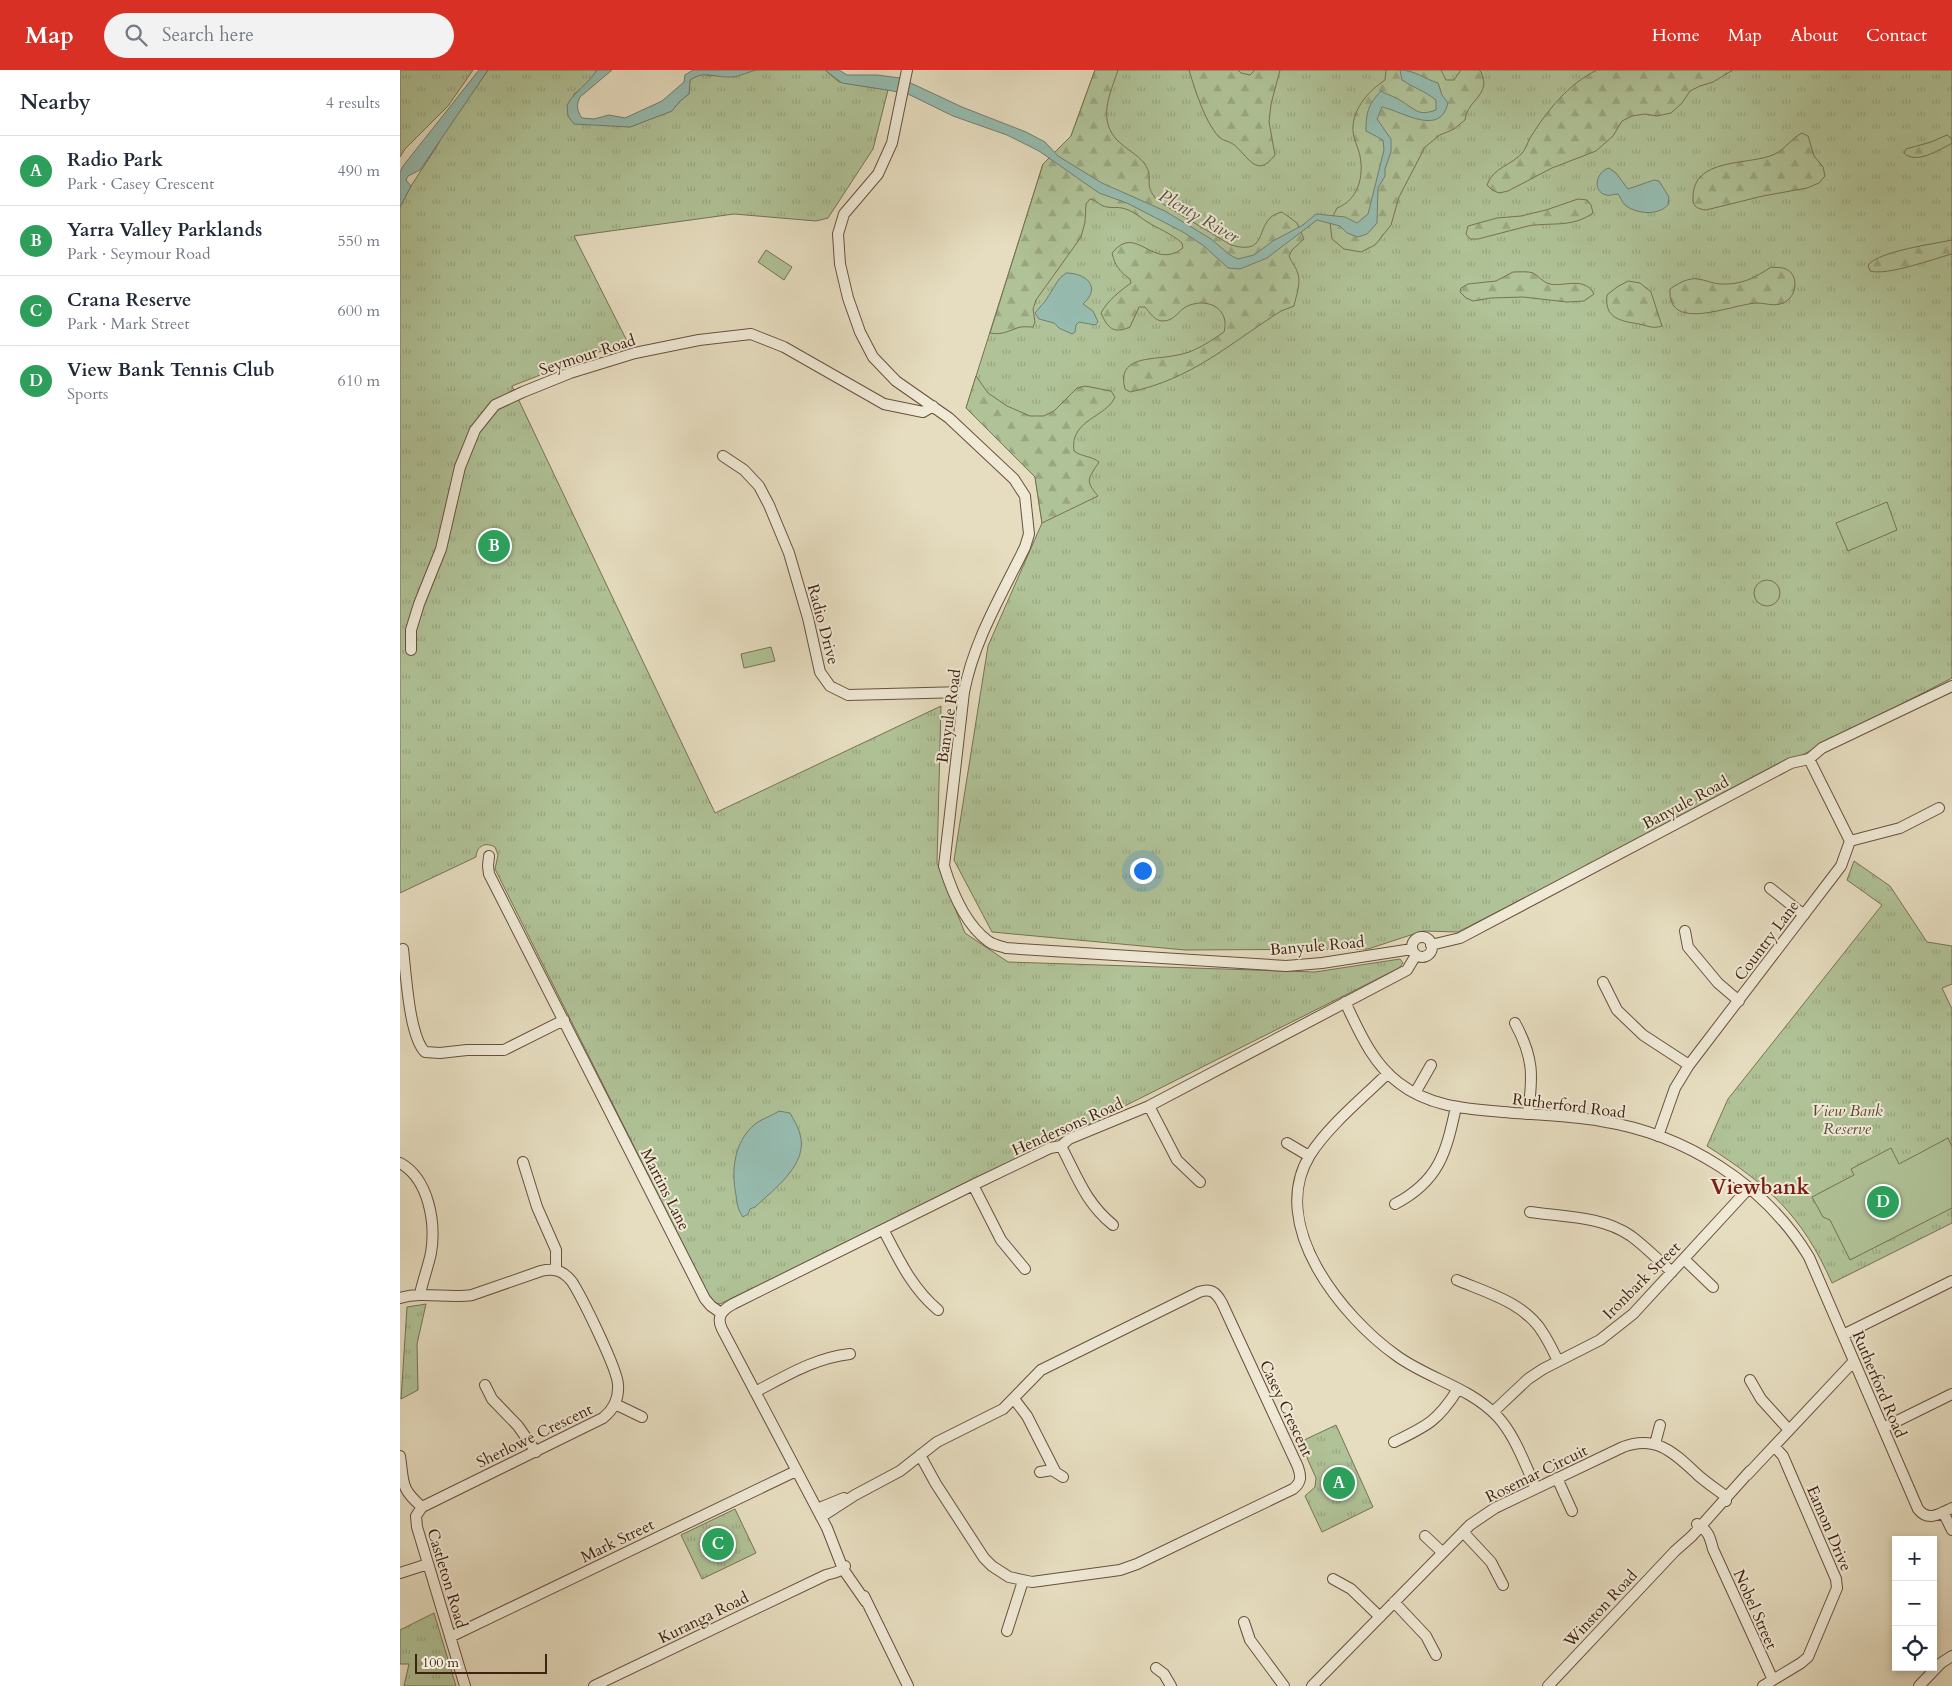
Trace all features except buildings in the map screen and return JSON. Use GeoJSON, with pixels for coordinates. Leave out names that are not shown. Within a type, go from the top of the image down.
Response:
{"type":"FeatureCollection","features":[{"type":"Feature","properties":{"kind":"street","name":"Banyule Road"},"geometry":{"type":"LineString","coordinates":[[907,70],[892,143],[878,174],[844,214],[838,234],[840,264],[848,298],[860,332],[873,357],[896,381],[949,418],[1014,478],[1025,496],[1030,534],[977,646],[967,674],[944,866],[952,891],[974,928],[989,942],[1006,948],[1286,966],[1414,952]]}},
{"type":"Feature","properties":{"kind":"street","name":"Seymour Road"},"geometry":{"type":"LineString","coordinates":[[411,650],[411,630],[419,604],[441,549],[460,467],[475,430],[495,405],[570,372],[635,353],[699,340],[750,334],[784,347],[884,404],[923,412],[933,406]]}},
{"type":"Feature","properties":{"kind":"street","name":"Radio Drive"},"geometry":{"type":"LineString","coordinates":[[723,456],[744,470],[759,486],[769,505],[788,553],[808,618],[820,672],[830,686],[848,695],[964,692]]}},
{"type":"Feature","properties":{"kind":"street","name":"Banyule Road"},"geometry":{"type":"LineString","coordinates":[[1431,945],[1460,938],[1782,768],[1796,761],[1809,759],[1822,748],[1952,686]]}},
{"type":"Feature","properties":{"kind":"street"},"geometry":{"type":"LineString","coordinates":[[1809,759],[1850,841],[1900,828],[1938,808]]}},
{"type":"Feature","properties":{"kind":"street","name":"Country Lane"},"geometry":{"type":"LineString","coordinates":[[1658,1136],[1675,1088],[1689,1065],[1842,866],[1850,841]]}},
{"type":"Feature","properties":{"kind":"street","name":"Martins Lane"},"geometry":{"type":"LineString","coordinates":[[489,856],[489,874],[705,1298],[711,1306],[721,1313]]}},
{"type":"Feature","properties":{"kind":"street"},"geometry":{"type":"LineString","coordinates":[[1770,888],[1804,915]]}},
{"type":"Feature","properties":{"kind":"street"},"geometry":{"type":"LineString","coordinates":[[1685,931],[1688,947],[1718,983],[1739,1001]]}},
{"type":"Feature","properties":{"kind":"street"},"geometry":{"type":"LineString","coordinates":[[1421,937],[1428,939],[1431,945],[1429,954],[1423,957],[1414,952],[1413,942],[1421,937]]}},
{"type":"Feature","properties":{"kind":"street"},"geometry":{"type":"LineString","coordinates":[[403,949],[413,1022],[419,1045],[425,1052],[504,1050],[564,1020]]}},
{"type":"Feature","properties":{"kind":"street","name":"Hendersons Road"},"geometry":{"type":"LineString","coordinates":[[721,1313],[733,1304],[884,1231],[973,1185],[1050,1148],[1062,1146],[1070,1139],[1149,1106],[1407,970],[1414,952]]}},
{"type":"Feature","properties":{"kind":"street"},"geometry":{"type":"LineString","coordinates":[[1603,982],[1617,1010],[1644,1035],[1689,1065]]}},
{"type":"Feature","properties":{"kind":"street","name":"Rutherford Road"},"geometry":{"type":"LineString","coordinates":[[1345,1002],[1369,1049],[1388,1073],[1398,1083],[1436,1103],[1456,1107],[1601,1121],[1638,1129],[1702,1156],[1749,1188],[1776,1212],[1800,1242],[1819,1277],[1918,1510],[1928,1517],[1948,1510]]}},
{"type":"Feature","properties":{"kind":"street"},"geometry":{"type":"LineString","coordinates":[[1515,1023],[1524,1040],[1530,1062],[1531,1088],[1528,1114]]}},
{"type":"Feature","properties":{"kind":"street"},"geometry":{"type":"LineString","coordinates":[[1415,1093],[1431,1065]]}},
{"type":"Feature","properties":{"kind":"street"},"geometry":{"type":"LineString","coordinates":[[1388,1073],[1335,1125],[1309,1156],[1300,1180],[1298,1197],[1298,1212],[1306,1244],[1321,1274],[1348,1311],[1379,1342],[1415,1368],[1471,1395],[1493,1412],[1510,1434],[1536,1488]]}},
{"type":"Feature","properties":{"kind":"street"},"geometry":{"type":"LineString","coordinates":[[1149,1106],[1177,1160],[1200,1182]]}},
{"type":"Feature","properties":{"kind":"street"},"geometry":{"type":"LineString","coordinates":[[1395,1204],[1415,1193],[1439,1166],[1448,1143],[1456,1107]]}},
{"type":"Feature","properties":{"kind":"street"},"geometry":{"type":"LineString","coordinates":[[1288,1143],[1309,1156]]}},
{"type":"Feature","properties":{"kind":"street"},"geometry":{"type":"LineString","coordinates":[[1062,1146],[1085,1194],[1100,1214],[1113,1225]]}},
{"type":"Feature","properties":{"kind":"street"},"geometry":{"type":"LineString","coordinates":[[400,1298],[420,1294],[462,1297],[541,1271],[556,1270],[556,1250],[535,1202],[523,1162]]}},
{"type":"Feature","properties":{"kind":"street"},"geometry":{"type":"LineString","coordinates":[[400,1163],[413,1172],[419,1181],[431,1215],[431,1252],[420,1294]]}},
{"type":"Feature","properties":{"kind":"street"},"geometry":{"type":"LineString","coordinates":[[973,1185],[1001,1240],[1025,1269]]}},
{"type":"Feature","properties":{"kind":"street","name":"Ironbark Street"},"geometry":{"type":"LineString","coordinates":[[1493,1412],[1528,1379],[1616,1329],[1633,1314],[1749,1188]]}},
{"type":"Feature","properties":{"kind":"street"},"geometry":{"type":"LineString","coordinates":[[1530,1212],[1591,1221],[1618,1229],[1637,1241],[1672,1272]]}},
{"type":"Feature","properties":{"kind":"street"},"geometry":{"type":"LineString","coordinates":[[884,1231],[913,1284],[920,1294],[938,1310]]}},
{"type":"Feature","properties":{"kind":"street"},"geometry":{"type":"LineString","coordinates":[[1684,1259],[1713,1287]]}},
{"type":"Feature","properties":{"kind":"street","name":"Sherlowe Crescent"},"geometry":{"type":"LineString","coordinates":[[422,1506],[595,1423],[610,1412],[615,1404],[618,1383],[610,1361],[574,1285],[566,1276],[556,1270]]}},
{"type":"Feature","properties":{"kind":"street"},"geometry":{"type":"LineString","coordinates":[[1457,1280],[1501,1298],[1522,1310],[1543,1332],[1558,1361]]}},
{"type":"Feature","properties":{"kind":"street"},"geometry":{"type":"LineString","coordinates":[[1843,1335],[1952,1281]]}},
{"type":"Feature","properties":{"kind":"street","name":"Casey Crescent"},"geometry":{"type":"LineString","coordinates":[[819,1513],[888,1478],[937,1442],[998,1412],[1014,1399],[1030,1379],[1046,1367],[1199,1292],[1211,1290],[1217,1294],[1222,1303],[1301,1477],[1299,1484],[1288,1492],[1137,1564],[1120,1570],[1048,1581],[1023,1581],[1000,1572],[984,1558],[918,1457]]}},
{"type":"Feature","properties":{"kind":"street"},"geometry":{"type":"LineString","coordinates":[[721,1313],[719,1325],[796,1471],[842,1553],[843,1567],[855,1576],[908,1686]]}},
{"type":"Feature","properties":{"kind":"street"},"geometry":{"type":"LineString","coordinates":[[755,1392],[814,1362],[833,1356],[850,1354]]}},
{"type":"Feature","properties":{"kind":"street","name":"Winston Road"},"geometry":{"type":"LineString","coordinates":[[1548,1686],[1854,1361]]}},
{"type":"Feature","properties":{"kind":"street"},"geometry":{"type":"LineString","coordinates":[[1750,1380],[1761,1399],[1789,1430]]}},
{"type":"Feature","properties":{"kind":"street"},"geometry":{"type":"LineString","coordinates":[[485,1385],[492,1398],[518,1426],[536,1452]]}},
{"type":"Feature","properties":{"kind":"street"},"geometry":{"type":"LineString","coordinates":[[1394,1442],[1418,1430],[1437,1417],[1445,1409],[1458,1389]]}},
{"type":"Feature","properties":{"kind":"street"},"geometry":{"type":"LineString","coordinates":[[1883,1428],[1952,1394]]}},
{"type":"Feature","properties":{"kind":"street"},"geometry":{"type":"LineString","coordinates":[[1014,1399],[1027,1416],[1059,1474],[1040,1472]]}},
{"type":"Feature","properties":{"kind":"street"},"geometry":{"type":"LineString","coordinates":[[615,1404],[642,1417]]}},
{"type":"Feature","properties":{"kind":"street"},"geometry":{"type":"LineString","coordinates":[[1655,1444],[1660,1425]]}},
{"type":"Feature","properties":{"kind":"street","name":"Rosemar Circuit"},"geometry":{"type":"LineString","coordinates":[[1317,1684],[1380,1616],[1463,1532],[1495,1508],[1629,1445],[1641,1443],[1655,1444],[1677,1455],[1723,1498]]}},
{"type":"Feature","properties":{"kind":"street","name":"Eamon Drive"},"geometry":{"type":"LineString","coordinates":[[1763,1686],[1808,1657],[1836,1594],[1838,1583],[1783,1456],[1774,1446]]}},
{"type":"Feature","properties":{"kind":"street","name":"Castleton Road"},"geometry":{"type":"LineString","coordinates":[[400,1456],[403,1486],[410,1496],[422,1506],[417,1512],[416,1522],[465,1686]]}},
{"type":"Feature","properties":{"kind":"street","name":"Mark Street"},"geometry":{"type":"LineString","coordinates":[[450,1637],[796,1471]]}},
{"type":"Feature","properties":{"kind":"street"},"geometry":{"type":"LineString","coordinates":[[1557,1478],[1572,1510]]}},
{"type":"Feature","properties":{"kind":"street"},"geometry":{"type":"LineString","coordinates":[[1948,1510],[1952,1530]]}},
{"type":"Feature","properties":{"kind":"street","name":"Nobel Street"},"geometry":{"type":"LineString","coordinates":[[1699,1526],[1713,1548],[1772,1680]]}},
{"type":"Feature","properties":{"kind":"street"},"geometry":{"type":"LineString","coordinates":[[1463,1532],[1491,1562],[1503,1585]]}},
{"type":"Feature","properties":{"kind":"street"},"geometry":{"type":"LineString","coordinates":[[1425,1536],[1442,1552]]}},
{"type":"Feature","properties":{"kind":"street"},"geometry":{"type":"LineString","coordinates":[[400,1573],[428,1564]]}},
{"type":"Feature","properties":{"kind":"street","name":"Kuranga Road"},"geometry":{"type":"LineString","coordinates":[[594,1686],[843,1567]]}},
{"type":"Feature","properties":{"kind":"street"},"geometry":{"type":"LineString","coordinates":[[1332,1579],[1351,1589],[1380,1616]]}},
{"type":"Feature","properties":{"kind":"street"},"geometry":{"type":"LineString","coordinates":[[1007,1631],[1023,1581]]}},
{"type":"Feature","properties":{"kind":"street"},"geometry":{"type":"LineString","coordinates":[[1394,1602],[1426,1636],[1436,1655]]}},
{"type":"Feature","properties":{"kind":"street"},"geometry":{"type":"LineString","coordinates":[[1244,1622],[1250,1640],[1284,1686]]}},
{"type":"Feature","properties":{"kind":"street"},"geometry":{"type":"LineString","coordinates":[[1919,1686],[1941,1662],[1952,1656]]}},
{"type":"Feature","properties":{"kind":"street"},"geometry":{"type":"LineString","coordinates":[[1156,1668],[1164,1674],[1171,1686]]}},
{"type":"Feature","properties":{"kind":"green space"},"geometry":{"type":"Polygon","coordinates":[[[400,70],[473,70],[448,106],[405,149],[400,157],[400,70]]]}},
{"type":"Feature","properties":{"kind":"green space"},"geometry":{"type":"Polygon","coordinates":[[[488,70],[597,70],[589,83],[574,94],[568,116],[630,127],[671,111],[689,94],[690,80],[701,73],[710,76],[756,70],[825,70],[839,82],[888,90],[873,149],[828,218],[816,221],[734,214],[574,236],[627,341],[512,386],[715,813],[941,706],[937,863],[965,933],[1008,962],[1315,972],[1400,959],[1403,963],[1399,968],[1085,1126],[720,1304],[712,1302],[495,869],[498,855],[495,847],[482,846],[478,850],[476,857],[400,893],[400,207],[443,135],[488,70]]]}},
{"type":"Feature","properties":{"kind":"green space"},"geometry":{"type":"Polygon","coordinates":[[[1095,70],[1952,70],[1952,678],[1458,932],[1423,931],[1368,949],[1185,950],[992,932],[954,860],[988,646],[1042,523],[1035,477],[966,408],[1043,164],[1071,136],[1095,70]]]}},
{"type":"Feature","properties":{"kind":"green space"},"geometry":{"type":"Polygon","coordinates":[[[1095,70],[1118,70],[1107,107],[1108,124],[1118,141],[1144,163],[1149,173],[1150,190],[1158,201],[1231,245],[1252,246],[1257,242],[1267,222],[1273,216],[1282,212],[1297,223],[1304,239],[1292,250],[1289,256],[1299,278],[1294,306],[1281,311],[1227,348],[1191,369],[1152,386],[1130,392],[1125,389],[1124,378],[1126,370],[1130,365],[1146,359],[1178,355],[1192,351],[1224,332],[1225,324],[1221,312],[1217,308],[1205,303],[1190,305],[1171,319],[1163,321],[1155,318],[1145,307],[1139,307],[1130,327],[1120,330],[1112,329],[1106,323],[1101,313],[1104,308],[1110,300],[1131,283],[1130,279],[1118,268],[1112,253],[1121,245],[1129,243],[1137,244],[1162,255],[1172,254],[1183,248],[1182,243],[1178,240],[1129,210],[1104,206],[1090,199],[1086,204],[1085,222],[1081,237],[1036,300],[1033,309],[1035,322],[1033,327],[1019,327],[1007,332],[990,333],[1043,164],[1071,136],[1095,70]]]}},
{"type":"Feature","properties":{"kind":"green space"},"geometry":{"type":"Polygon","coordinates":[[[1189,70],[1238,70],[1241,73],[1250,75],[1255,70],[1280,70],[1271,104],[1269,122],[1275,155],[1268,162],[1263,165],[1252,163],[1233,144],[1218,135],[1202,109],[1189,70]]]}},
{"type":"Feature","properties":{"kind":"green space"},"geometry":{"type":"Polygon","coordinates":[[[1386,70],[1441,70],[1446,80],[1454,80],[1461,70],[1479,70],[1484,84],[1480,94],[1466,114],[1465,120],[1454,129],[1440,135],[1425,147],[1399,197],[1391,225],[1375,245],[1361,252],[1344,249],[1332,239],[1330,222],[1337,208],[1355,194],[1360,180],[1361,164],[1353,134],[1354,119],[1364,100],[1385,80],[1386,70]]]}},
{"type":"Feature","properties":{"kind":"green space"},"geometry":{"type":"Polygon","coordinates":[[[1597,70],[1733,70],[1713,82],[1690,91],[1682,103],[1671,113],[1657,116],[1645,114],[1632,116],[1622,121],[1613,136],[1596,151],[1552,168],[1508,191],[1499,193],[1492,190],[1487,185],[1490,179],[1498,170],[1523,152],[1530,138],[1551,108],[1577,83],[1597,70]]]}},
{"type":"Feature","properties":{"kind":"green space"},"geometry":{"type":"Polygon","coordinates":[[[1802,133],[1808,136],[1814,156],[1823,167],[1825,176],[1819,183],[1807,188],[1763,196],[1706,210],[1695,206],[1693,199],[1695,185],[1702,176],[1712,169],[1765,158],[1775,154],[1802,133]]]}},
{"type":"Feature","properties":{"kind":"green space"},"geometry":{"type":"Polygon","coordinates":[[[1947,135],[1951,138],[1951,144],[1934,153],[1915,158],[1904,153],[1906,149],[1947,135]]]}},
{"type":"Feature","properties":{"kind":"green space"},"geometry":{"type":"Polygon","coordinates":[[[1578,199],[1587,200],[1591,205],[1593,213],[1577,221],[1528,226],[1478,239],[1470,239],[1466,234],[1468,226],[1497,218],[1521,216],[1546,210],[1578,199]]]}},
{"type":"Feature","properties":{"kind":"green space"},"geometry":{"type":"Polygon","coordinates":[[[1952,240],[1952,254],[1898,269],[1878,272],[1870,271],[1868,265],[1884,256],[1907,249],[1952,240]]]}},
{"type":"Feature","properties":{"kind":"green space"},"geometry":{"type":"Polygon","coordinates":[[[766,250],[792,267],[784,280],[758,262],[766,250]]]}},
{"type":"Feature","properties":{"kind":"green space"},"geometry":{"type":"Polygon","coordinates":[[[1771,267],[1788,270],[1794,279],[1795,285],[1792,296],[1783,303],[1773,305],[1757,303],[1718,311],[1690,313],[1679,310],[1672,303],[1670,289],[1687,280],[1694,279],[1718,284],[1735,283],[1753,277],[1771,267]]]}},
{"type":"Feature","properties":{"kind":"green space"},"geometry":{"type":"Polygon","coordinates":[[[1513,272],[1533,273],[1550,284],[1574,283],[1585,285],[1594,294],[1584,301],[1567,302],[1523,297],[1491,298],[1473,301],[1466,298],[1460,292],[1461,288],[1468,284],[1496,281],[1513,272]]]}},
{"type":"Feature","properties":{"kind":"green space"},"geometry":{"type":"Polygon","coordinates":[[[1628,281],[1640,283],[1651,292],[1662,326],[1653,327],[1620,320],[1611,313],[1608,309],[1607,295],[1628,281]]]}},
{"type":"Feature","properties":{"kind":"green space"},"geometry":{"type":"Polygon","coordinates":[[[976,376],[988,393],[1007,406],[1030,416],[1044,416],[1054,411],[1077,388],[1085,386],[1111,391],[1115,397],[1111,404],[1077,432],[1074,441],[1074,451],[1099,462],[1090,479],[1091,486],[1098,496],[1042,523],[1035,477],[966,408],[976,376]]]}},
{"type":"Feature","properties":{"kind":"green space"},"geometry":{"type":"Polygon","coordinates":[[[1887,502],[1897,530],[1848,551],[1836,523],[1887,502]]]}},
{"type":"Feature","properties":{"kind":"green space"},"geometry":{"type":"Polygon","coordinates":[[[1767,580],[1776,584],[1780,593],[1776,602],[1767,606],[1758,602],[1754,593],[1758,584],[1767,580]]]}},
{"type":"Feature","properties":{"kind":"green space"},"geometry":{"type":"Polygon","coordinates":[[[771,647],[775,661],[744,668],[741,654],[771,647]]]}},
{"type":"Feature","properties":{"kind":"green space","name":"View Bank Reserve"},"geometry":{"type":"Polygon","coordinates":[[[1854,861],[1890,886],[1927,942],[1952,946],[1952,984],[1942,988],[1952,1009],[1952,1223],[1832,1283],[1821,1259],[1808,1238],[1781,1204],[1748,1174],[1707,1146],[1728,1099],[1882,905],[1847,880],[1854,861]]]}},
{"type":"Feature","properties":{"kind":"green space"},"geometry":{"type":"Polygon","coordinates":[[[1948,1138],[1952,1147],[1952,1208],[1850,1260],[1830,1220],[1823,1217],[1812,1197],[1854,1175],[1851,1169],[1891,1148],[1899,1164],[1948,1138]]]}},
{"type":"Feature","properties":{"kind":"green space"},"geometry":{"type":"Polygon","coordinates":[[[426,1304],[417,1344],[418,1390],[401,1399],[407,1307],[426,1304]]]}},
{"type":"Feature","properties":{"kind":"green space"},"geometry":{"type":"Polygon","coordinates":[[[1336,1425],[1373,1507],[1322,1532],[1305,1496],[1315,1487],[1316,1478],[1300,1442],[1336,1425]]]}},
{"type":"Feature","properties":{"kind":"green space"},"geometry":{"type":"Polygon","coordinates":[[[735,1509],[756,1553],[702,1579],[681,1535],[735,1509]]]}},
{"type":"Feature","properties":{"kind":"green space"},"geometry":{"type":"Polygon","coordinates":[[[434,1613],[456,1686],[404,1686],[409,1664],[400,1664],[400,1630],[434,1613]]]}},
{"type":"Feature","properties":{"kind":"water"},"geometry":{"type":"Polygon","coordinates":[[[479,70],[488,70],[420,170],[408,176],[406,180],[411,186],[400,207],[400,172],[403,166],[479,70]]]}},
{"type":"Feature","properties":{"kind":"water"},"geometry":{"type":"Polygon","coordinates":[[[597,70],[612,70],[580,97],[578,108],[582,118],[594,119],[609,115],[625,118],[662,101],[684,82],[685,75],[693,70],[756,70],[733,77],[700,75],[695,77],[690,80],[689,94],[672,111],[630,127],[574,124],[568,116],[567,105],[597,70]]]}},
{"type":"Feature","properties":{"kind":"water"},"geometry":{"type":"Polygon","coordinates":[[[825,70],[839,70],[847,75],[877,75],[900,78],[962,107],[1026,132],[1045,142],[1058,156],[1102,183],[1165,211],[1211,239],[1230,255],[1238,259],[1254,255],[1273,241],[1303,225],[1316,214],[1345,217],[1357,223],[1368,214],[1384,150],[1383,140],[1366,131],[1367,114],[1373,100],[1381,91],[1418,112],[1426,113],[1436,110],[1436,100],[1402,80],[1400,70],[1415,73],[1438,83],[1442,95],[1448,103],[1444,113],[1437,119],[1429,121],[1420,120],[1382,107],[1377,119],[1391,139],[1391,152],[1385,169],[1385,176],[1378,188],[1377,223],[1367,234],[1358,237],[1347,233],[1340,226],[1317,220],[1267,258],[1240,269],[1228,268],[1204,246],[1183,232],[1127,203],[1099,193],[1039,151],[1007,135],[953,116],[906,93],[842,83],[825,70]]]}},
{"type":"Feature","properties":{"kind":"water"},"geometry":{"type":"Polygon","coordinates":[[[1609,168],[1616,173],[1628,189],[1654,180],[1659,181],[1669,197],[1668,205],[1659,211],[1641,212],[1625,205],[1618,194],[1608,195],[1601,193],[1598,190],[1597,181],[1601,173],[1609,168]]]}},
{"type":"Feature","properties":{"kind":"water"},"geometry":{"type":"Polygon","coordinates":[[[1066,273],[1080,275],[1089,282],[1091,292],[1089,298],[1083,304],[1093,311],[1098,322],[1095,325],[1079,322],[1076,325],[1075,332],[1072,334],[1059,328],[1054,323],[1039,319],[1035,313],[1059,279],[1066,273]]]}},
{"type":"Feature","properties":{"kind":"water"},"geometry":{"type":"Polygon","coordinates":[[[779,1111],[790,1113],[797,1126],[801,1145],[799,1156],[795,1166],[780,1184],[743,1217],[738,1207],[734,1176],[738,1148],[742,1139],[755,1124],[779,1111]]]}},
{"type":"Feature","properties":{"kind":"place","name":"Yarra Valley Parklands"},"geometry":{"type":"Point","coordinates":[494,546]}},
{"type":"Feature","properties":{"kind":"place","name":"View Bank Tennis Club"},"geometry":{"type":"Point","coordinates":[1883,1202]}},
{"type":"Feature","properties":{"kind":"place","name":"Radio Park"},"geometry":{"type":"Point","coordinates":[1339,1483]}},
{"type":"Feature","properties":{"kind":"place","name":"Crana Reserve"},"geometry":{"type":"Point","coordinates":[718,1544]}},
{"type":"Feature","properties":{"kind":"district","name":"Viewbank"},"geometry":{"type":"Point","coordinates":[1760,1187]}},
{"type":"Feature","properties":{"kind":"water label","name":"Plenty River"},"geometry":{"type":"Point","coordinates":[1199,216]}}]}
